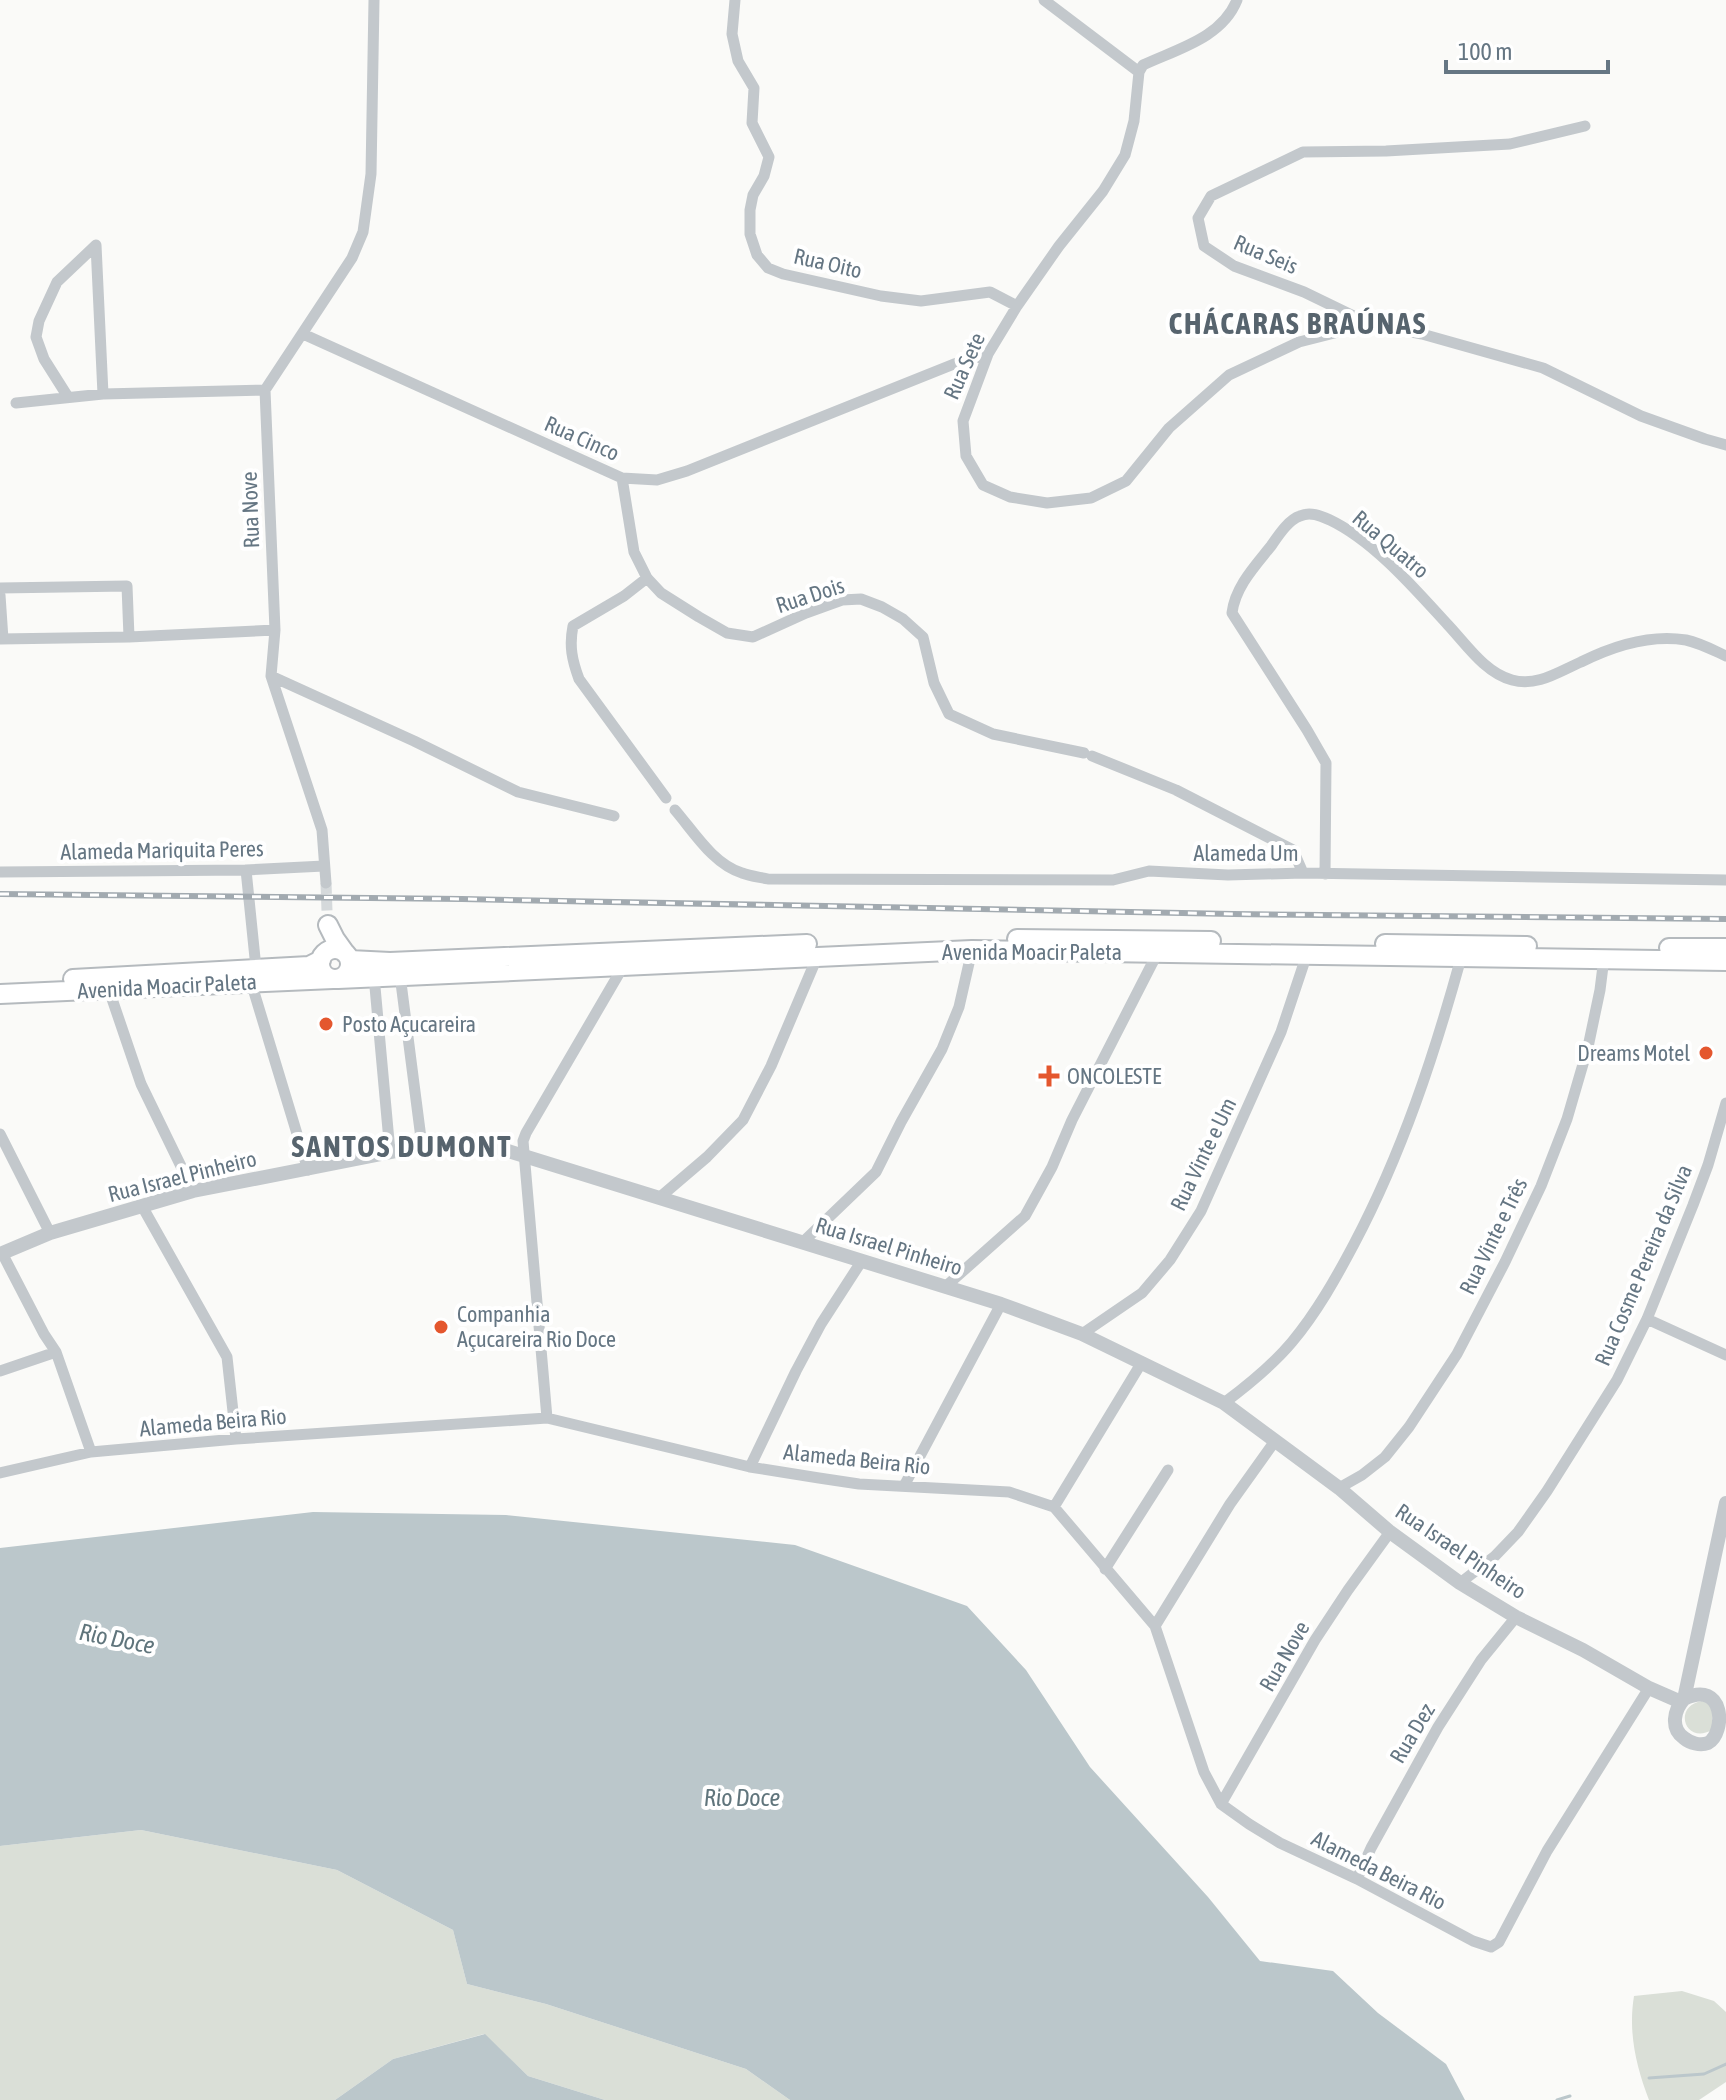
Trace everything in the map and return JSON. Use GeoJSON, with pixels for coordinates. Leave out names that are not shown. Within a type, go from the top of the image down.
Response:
{"type":"FeatureCollection","features":[{"type":"Feature","properties":{"kind":"main road"},"geometry":{"type":"LineString","coordinates":[[328,918],[335,939],[347,956],[350,965],[347,974],[336,979],[324,974],[321,965],[328,918]]}},
{"type":"Feature","properties":{"kind":"main road","name":"Avenida Moacir Paleta"},"geometry":{"type":"LineString","coordinates":[[347,956],[390,962],[800,944],[1069,938],[1726,948]]}},
{"type":"Feature","properties":{"kind":"main road"},"geometry":{"type":"LineString","coordinates":[[322,958],[326,952],[336,949],[347,956]]}},
{"type":"Feature","properties":{"kind":"main road","name":"Avenida Moacir Paleta"},"geometry":{"type":"LineString","coordinates":[[0,982],[254,975],[336,979],[972,950],[1726,961]]}},
{"type":"Feature","properties":{"kind":"main road","name":"Avenida Moacir Paleta"},"geometry":{"type":"LineString","coordinates":[[0,994],[109,990],[254,975],[309,966],[322,958]]}},
{"type":"Feature","properties":{"kind":"street"},"geometry":{"type":"LineString","coordinates":[[16,403],[103,394],[265,390],[352,258],[363,232],[371,174],[374,0]]}},
{"type":"Feature","properties":{"kind":"street","name":"Rua Oito"},"geometry":{"type":"LineString","coordinates":[[735,0],[732,34],[738,61],[754,88],[752,123],[769,157],[768,168],[753,195],[750,210],[750,234],[757,255],[768,268],[881,296],[921,301],[990,292],[1017,306]]}},
{"type":"Feature","properties":{"kind":"street"},"geometry":{"type":"LineString","coordinates":[[1044,0],[1139,72],[1143,65],[1207,36],[1232,13],[1237,0]]}},
{"type":"Feature","properties":{"kind":"street","name":"Rua Sete"},"geometry":{"type":"LineString","coordinates":[[1139,72],[1134,121],[1125,155],[1103,191],[1017,306],[988,354],[963,421],[966,456],[983,485],[1010,497],[1047,503],[1091,498],[1126,481],[1169,428],[1229,375],[1299,342],[1370,324]]}},
{"type":"Feature","properties":{"kind":"street","name":"Rua Seis"},"geometry":{"type":"LineString","coordinates":[[1585,126],[1510,144],[1303,152],[1211,196],[1198,218],[1204,246],[1234,266],[1304,292],[1370,324],[1422,334],[1543,368],[1641,416],[1726,445]]}},
{"type":"Feature","properties":{"kind":"street"},"geometry":{"type":"LineString","coordinates":[[68,397],[44,359],[36,337],[39,321],[57,282],[96,245],[103,394]]}},
{"type":"Feature","properties":{"kind":"street","name":"Rua Cinco"},"geometry":{"type":"LineString","coordinates":[[303,334],[622,478],[657,480],[687,471],[926,375],[988,354]]}},
{"type":"Feature","properties":{"kind":"street","name":"Rua Nove"},"geometry":{"type":"LineString","coordinates":[[265,390],[275,630],[271,676]]}},
{"type":"Feature","properties":{"kind":"street","name":"Rua Dois"},"geometry":{"type":"LineString","coordinates":[[622,478],[634,552],[647,578],[661,593],[727,633],[753,637],[842,600],[861,599],[882,607],[903,619],[923,637],[934,683],[949,714],[993,734],[1088,754],[1176,790],[1293,850],[1303,873]]}},
{"type":"Feature","properties":{"kind":"street","name":"Rua Quatro"},"geometry":{"type":"LineString","coordinates":[[1325,874],[1326,763],[1232,613],[1234,599],[1245,579],[1283,530],[1301,515],[1316,514],[1340,525],[1364,542],[1428,602],[1480,661],[1499,675],[1513,680],[1531,683],[1608,650],[1649,639],[1688,640],[1726,656]]}},
{"type":"Feature","properties":{"kind":"street"},"geometry":{"type":"LineString","coordinates":[[647,578],[624,596],[573,626],[569,642],[579,679],[666,798]]}},
{"type":"Feature","properties":{"kind":"street"},"geometry":{"type":"LineString","coordinates":[[0,588],[127,586],[129,637]]}},
{"type":"Feature","properties":{"kind":"street"},"geometry":{"type":"LineString","coordinates":[[0,595],[1,639],[275,630]]}},
{"type":"Feature","properties":{"kind":"street"},"geometry":{"type":"LineString","coordinates":[[271,676],[518,792],[614,816]]}},
{"type":"Feature","properties":{"kind":"street"},"geometry":{"type":"LineString","coordinates":[[271,676],[322,830],[326,883]]}},
{"type":"Feature","properties":{"kind":"street","name":"Alameda Um"},"geometry":{"type":"LineString","coordinates":[[675,810],[726,866],[768,879],[1113,880],[1149,871],[1228,875],[1303,873],[1726,880]]}},
{"type":"Feature","properties":{"kind":"street","name":"Alameda Mariquita Peres"},"geometry":{"type":"LineString","coordinates":[[0,872],[246,870],[324,866]]}},
{"type":"Feature","properties":{"kind":"street"},"geometry":{"type":"LineString","coordinates":[[246,870],[254,975],[308,1170]]}},
{"type":"Feature","properties":{"kind":"street"},"geometry":{"type":"LineString","coordinates":[[802,1243],[876,1172],[942,1049],[959,1007],[972,950]]}},
{"type":"Feature","properties":{"kind":"street"},"geometry":{"type":"LineString","coordinates":[[945,1287],[1025,1216],[1158,952]]}},
{"type":"Feature","properties":{"kind":"street","name":"Rua Vinte e Um"},"geometry":{"type":"LineString","coordinates":[[1082,1334],[1142,1293],[1170,1260],[1201,1211],[1281,1032],[1307,954]]}},
{"type":"Feature","properties":{"kind":"street"},"geometry":{"type":"LineString","coordinates":[[659,1198],[707,1157],[743,1120],[771,1066],[818,955]]}},
{"type":"Feature","properties":{"kind":"street"},"geometry":{"type":"LineString","coordinates":[[1224,1403],[1258,1377],[1292,1342],[1341,1270],[1374,1205],[1419,1095],[1461,958]]}},
{"type":"Feature","properties":{"kind":"street","name":"Rua Vinte e Três"},"geometry":{"type":"LineString","coordinates":[[1339,1488],[1385,1457],[1409,1427],[1457,1354],[1505,1262],[1541,1186],[1567,1119],[1588,1047],[1604,958]]}},
{"type":"Feature","properties":{"kind":"street"},"geometry":{"type":"LineString","coordinates":[[547,1418],[523,1141],[624,965]]}},
{"type":"Feature","properties":{"kind":"street"},"geometry":{"type":"LineString","coordinates":[[400,975],[422,1146]]}},
{"type":"Feature","properties":{"kind":"street"},"geometry":{"type":"LineString","coordinates":[[374,976],[390,1152]]}},
{"type":"Feature","properties":{"kind":"street"},"geometry":{"type":"LineString","coordinates":[[109,990],[141,1084],[193,1191]]}},
{"type":"Feature","properties":{"kind":"street","name":"Rua Cosme Pereira da Silva"},"geometry":{"type":"LineString","coordinates":[[1460,1583],[1495,1556],[1518,1532],[1617,1380],[1647,1319],[1708,1165],[1726,1103]]}},
{"type":"Feature","properties":{"kind":"street"},"geometry":{"type":"LineString","coordinates":[[0,1134],[50,1233]]}},
{"type":"Feature","properties":{"kind":"street","name":"Rua Israel Pinheiro"},"geometry":{"type":"LineString","coordinates":[[1,1254],[50,1233],[193,1191],[422,1146],[479,1142],[1001,1304],[1082,1334],[1224,1403],[1460,1583],[1516,1617],[1583,1650],[1649,1688],[1682,1701]]}},
{"type":"Feature","properties":{"kind":"street"},"geometry":{"type":"LineString","coordinates":[[142,1206],[227,1357],[236,1439]]}},
{"type":"Feature","properties":{"kind":"street"},"geometry":{"type":"LineString","coordinates":[[1,1254],[56,1352],[91,1452]]}},
{"type":"Feature","properties":{"kind":"street"},"geometry":{"type":"LineString","coordinates":[[750,1467],[821,1324],[861,1262]]}},
{"type":"Feature","properties":{"kind":"street"},"geometry":{"type":"LineString","coordinates":[[904,1486],[1001,1304]]}},
{"type":"Feature","properties":{"kind":"street"},"geometry":{"type":"LineString","coordinates":[[1647,1319],[1726,1355]]}},
{"type":"Feature","properties":{"kind":"street"},"geometry":{"type":"LineString","coordinates":[[0,1371],[56,1352]]}},
{"type":"Feature","properties":{"kind":"street"},"geometry":{"type":"LineString","coordinates":[[1054,1507],[1142,1362]]}},
{"type":"Feature","properties":{"kind":"street","name":"Alameda Beira Rio"},"geometry":{"type":"LineString","coordinates":[[0,1473],[91,1452],[547,1418],[750,1467],[859,1484],[1009,1492],[1054,1507],[1155,1626],[1204,1772],[1221,1804],[1267,1835],[1473,1941],[1491,1947],[1499,1942],[1547,1851],[1649,1688]]}},
{"type":"Feature","properties":{"kind":"street"},"geometry":{"type":"LineString","coordinates":[[1155,1626],[1230,1504],[1275,1441]]}},
{"type":"Feature","properties":{"kind":"street"},"geometry":{"type":"LineString","coordinates":[[1105,1569],[1168,1470]]}},
{"type":"Feature","properties":{"kind":"street"},"geometry":{"type":"LineString","coordinates":[[1688,1677],[1694,1688],[1717,1699],[1724,1709],[1726,1717],[1722,1733],[1707,1744],[1694,1743],[1680,1735],[1675,1717],[1688,1677],[1726,1504]]}},
{"type":"Feature","properties":{"kind":"street","name":"Rua Nove"},"geometry":{"type":"LineString","coordinates":[[1221,1804],[1315,1640],[1390,1532]]}},
{"type":"Feature","properties":{"kind":"street","name":"Rua Dez"},"geometry":{"type":"LineString","coordinates":[[1357,1879],[1410,1776],[1446,1715],[1475,1669],[1516,1617]]}},
{"type":"Feature","properties":{"kind":"street"},"geometry":{"type":"LineString","coordinates":[[1682,1701],[1695,1694],[1707,1694]]}},
{"type":"Feature","properties":{"kind":"shaded area"},"geometry":{"type":"Polygon","coordinates":[[[1702,1701],[1712,1705],[1712,1730],[1703,1733],[1689,1729],[1685,1716],[1693,1704],[1702,1701]]]}},
{"type":"Feature","properties":{"kind":"shaded area"},"geometry":{"type":"Polygon","coordinates":[[[141,1830],[337,1870],[453,1930],[467,1984],[546,2004],[746,2069],[790,2100],[605,2100],[528,2076],[484,2034],[393,2059],[335,2100],[0,2100],[0,1846],[141,1830]]]}},
{"type":"Feature","properties":{"kind":"shaded area"},"geometry":{"type":"Polygon","coordinates":[[[1682,1991],[1714,2001],[1726,2012],[1726,2082],[1699,2100],[1649,2100],[1634,2049],[1634,1996],[1682,1991]]]}},
{"type":"Feature","properties":{"kind":"water","name":"Rio Doce"},"geometry":{"type":"Polygon","coordinates":[[[313,1512],[506,1515],[795,1545],[967,1606],[1026,1670],[1090,1767],[1208,1897],[1260,1961],[1333,1971],[1378,2013],[1446,2064],[1465,2100],[790,2100],[746,2069],[546,2004],[467,1984],[453,1930],[337,1870],[141,1830],[0,1846],[0,1548],[313,1512]]]}},
{"type":"Feature","properties":{"kind":"water"},"geometry":{"type":"Polygon","coordinates":[[[485,2034],[528,2076],[605,2100],[335,2100],[393,2059],[485,2034]]]}},
{"type":"Feature","properties":{"kind":"waterway"},"geometry":{"type":"LineString","coordinates":[[1649,2078],[1704,2074],[1726,2064]]}},
{"type":"Feature","properties":{"kind":"waterway"},"geometry":{"type":"LineString","coordinates":[[1557,2100],[1570,2096]]}},
{"type":"Feature","properties":{"kind":"tunnel"},"geometry":{"type":"LineString","coordinates":[[326,883],[327,911]]}},
{"type":"Feature","properties":{"kind":"railway"},"geometry":{"type":"LineString","coordinates":[[0,894],[1726,919]]}},
{"type":"Feature","properties":{"kind":"place","name":"Posto Açucareira"},"geometry":{"type":"Point","coordinates":[326,1024]}},
{"type":"Feature","properties":{"kind":"place","name":"Dreams Motel"},"geometry":{"type":"Point","coordinates":[1706,1053]}},
{"type":"Feature","properties":{"kind":"place","name":"ONCOLESTE"},"geometry":{"type":"Point","coordinates":[1049,1076]}},
{"type":"Feature","properties":{"kind":"place","name":"Companhia Açucareira Rio Doce"},"geometry":{"type":"Point","coordinates":[441,1327]}},
{"type":"Feature","properties":{"kind":"district","name":"CHÁCARAS BRAÚNAS"},"geometry":{"type":"Point","coordinates":[1298,324]}},
{"type":"Feature","properties":{"kind":"district","name":"SANTOS DUMONT"},"geometry":{"type":"Point","coordinates":[402,1147]}}]}
